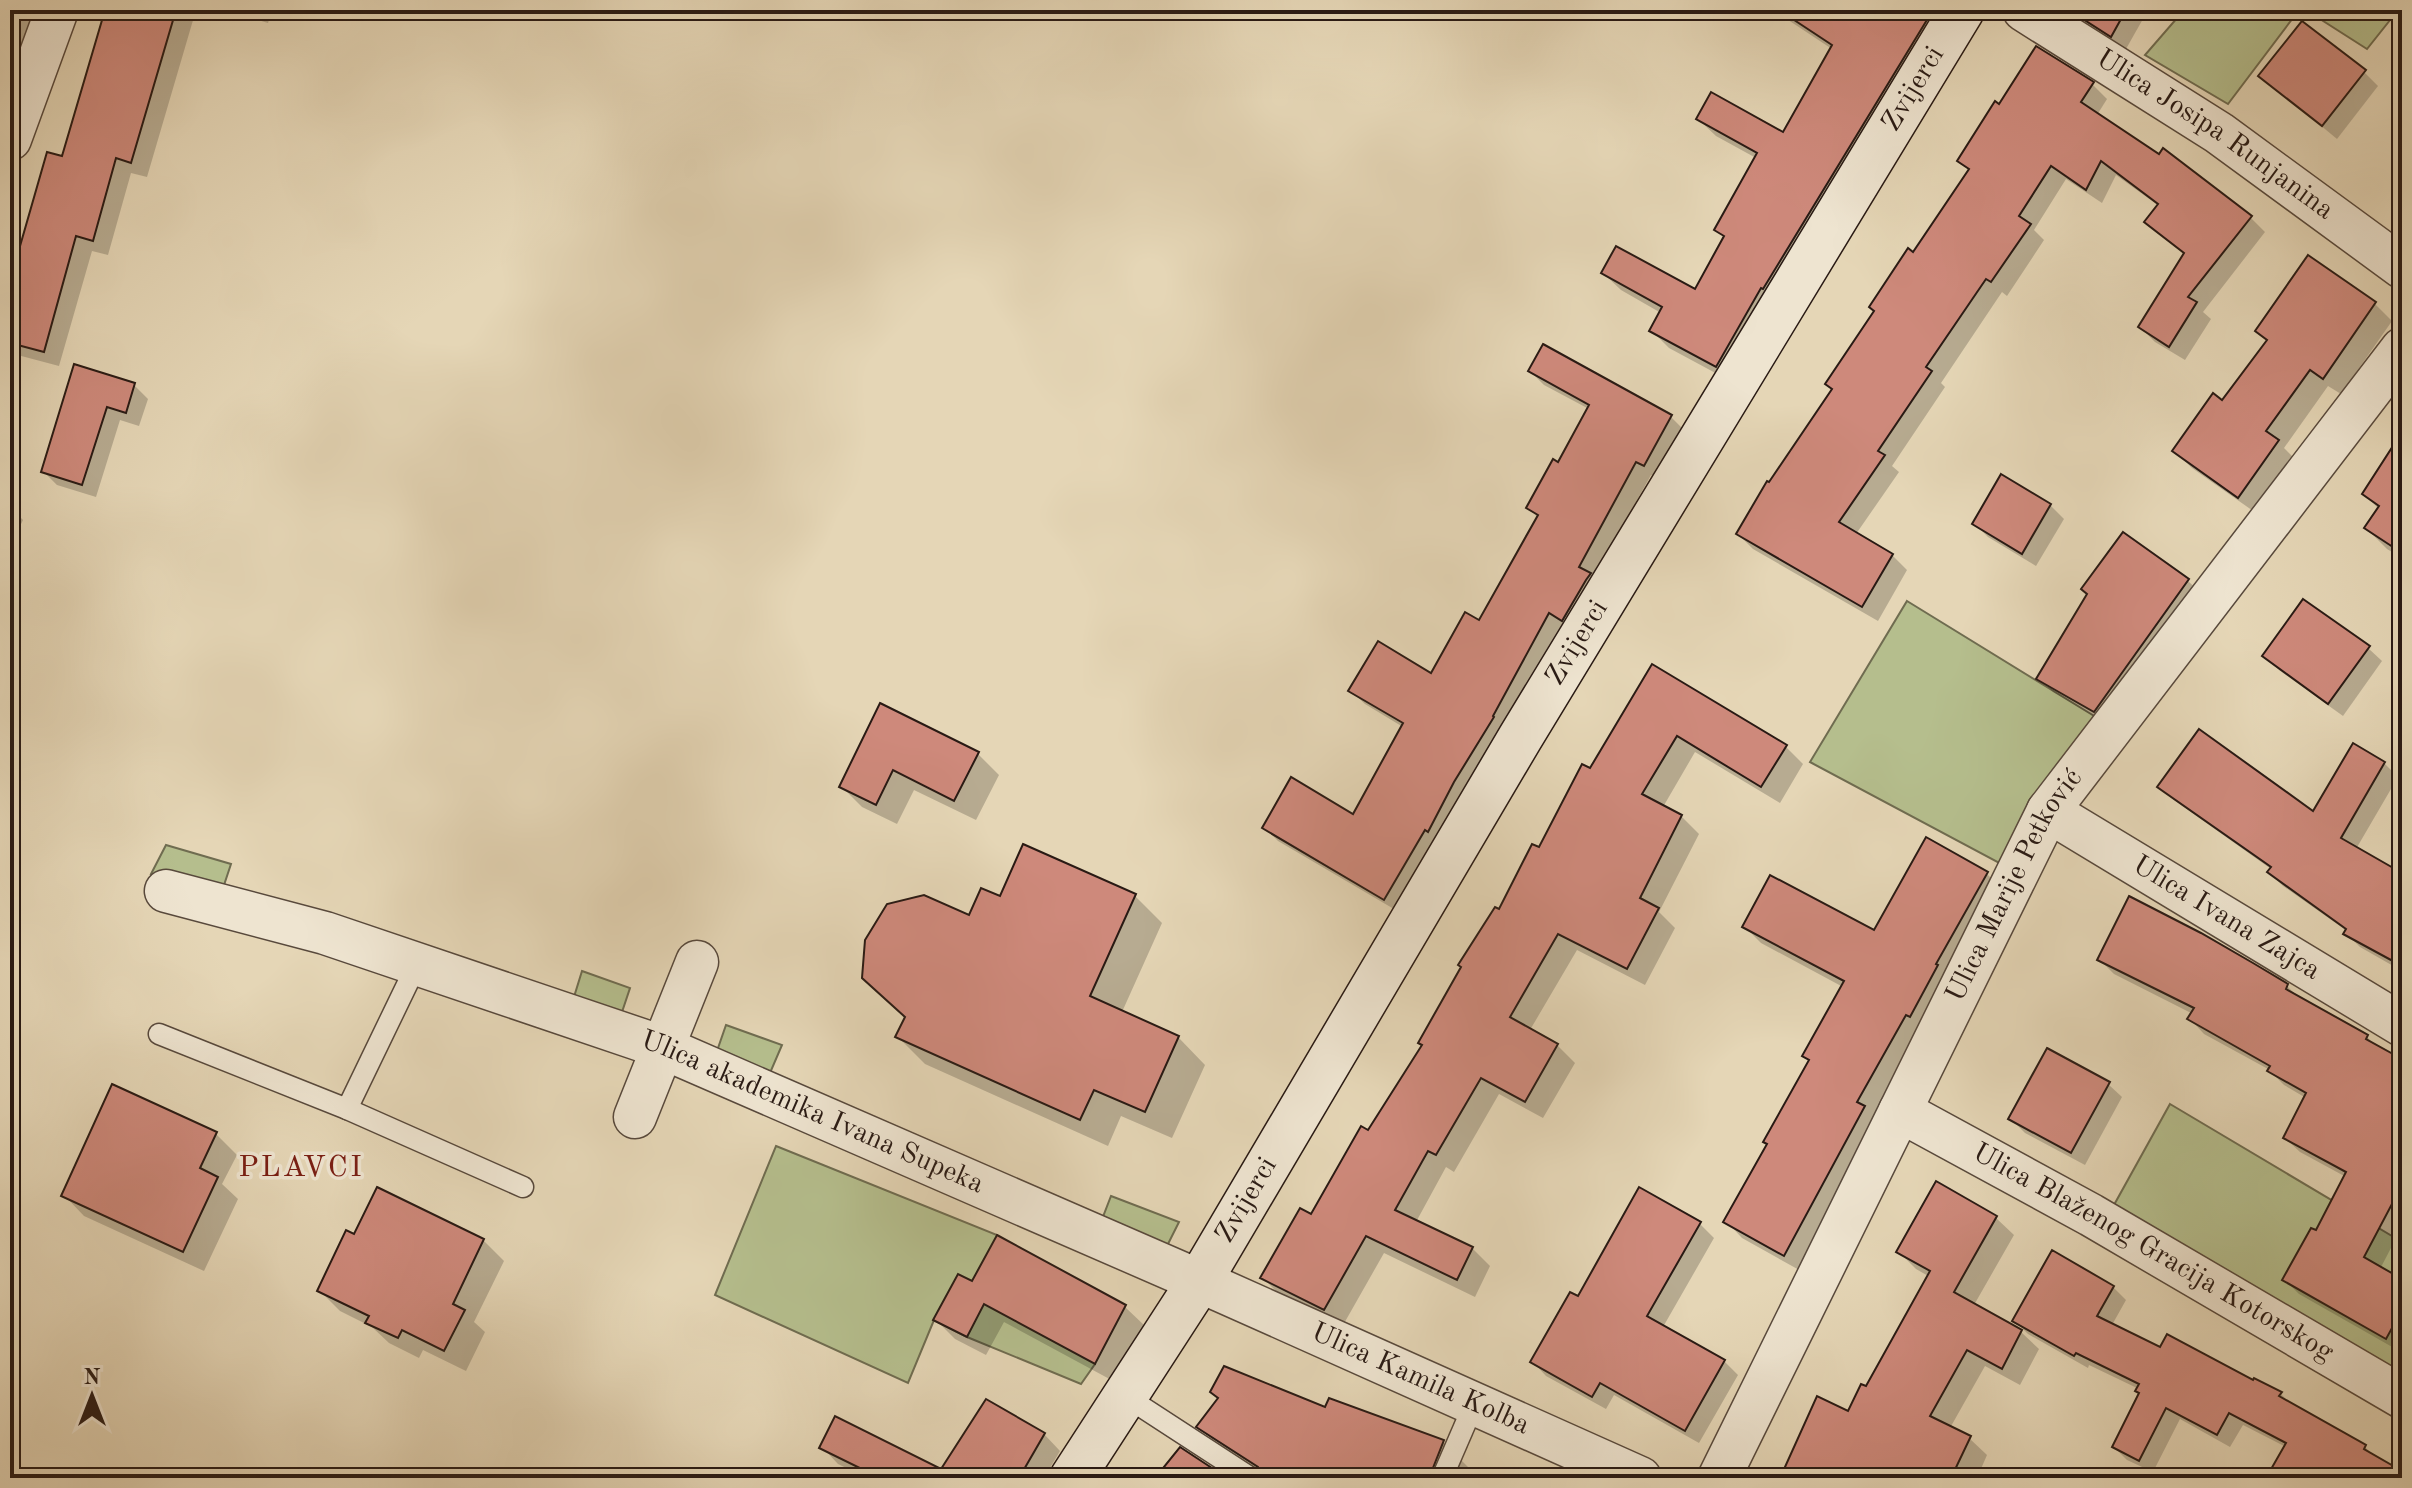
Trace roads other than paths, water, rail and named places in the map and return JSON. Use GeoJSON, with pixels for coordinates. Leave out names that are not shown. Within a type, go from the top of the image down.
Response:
{"type":"FeatureCollection","features":[{"type":"Feature","properties":{"kind":"main road","name":"Zvijerci"},"geometry":{"type":"LineString","coordinates":[[1072,1478],[1199,1282],[1520,738],[1962,10]]}},
{"type":"Feature","properties":{"kind":"street"},"geometry":{"type":"LineString","coordinates":[[10,139],[57,10]]}},
{"type":"Feature","properties":{"kind":"street","name":"Ulica Josipa Runjanina"},"geometry":{"type":"LineString","coordinates":[[2024,10],[2219,133],[2402,267]]}},
{"type":"Feature","properties":{"kind":"street","name":"Ulica Marije Petković"},"geometry":{"type":"LineString","coordinates":[[1719,1478],[2048,811],[2402,349]]}},
{"type":"Feature","properties":{"kind":"street","name":"Ulica Ivana Zajca"},"geometry":{"type":"LineString","coordinates":[[2048,811],[2402,1025]]}},
{"type":"Feature","properties":{"kind":"street","name":"Ulica akademika Ivana Supeka"},"geometry":{"type":"LineString","coordinates":[[166,891],[325,933],[662,1047],[1199,1282]]}},
{"type":"Feature","properties":{"kind":"street"},"geometry":{"type":"LineString","coordinates":[[635,1117],[697,962]]}},
{"type":"Feature","properties":{"kind":"street","name":"Ulica Blaženog Gracija Kotorskog"},"geometry":{"type":"LineString","coordinates":[[1900,1111],[2091,1215],[2402,1397]]}},
{"type":"Feature","properties":{"kind":"street","name":"Ulica Kamila Kolba"},"geometry":{"type":"LineString","coordinates":[[1199,1282],[1640,1478]]}},
{"type":"Feature","properties":{"kind":"lane"},"geometry":{"type":"LineString","coordinates":[[347,1109],[417,964]]}},
{"type":"Feature","properties":{"kind":"lane"},"geometry":{"type":"LineString","coordinates":[[159,1034],[347,1109],[523,1187]]}},
{"type":"Feature","properties":{"kind":"lane"},"geometry":{"type":"LineString","coordinates":[[1125,1396],[1251,1478]]}},
{"type":"Feature","properties":{"kind":"lane"},"geometry":{"type":"LineString","coordinates":[[1442,1478],[1474,1404]]}},
{"type":"Feature","properties":{"kind":"district","name":"PLAVCI"},"geometry":{"type":"Point","coordinates":[301,1168]}}]}
